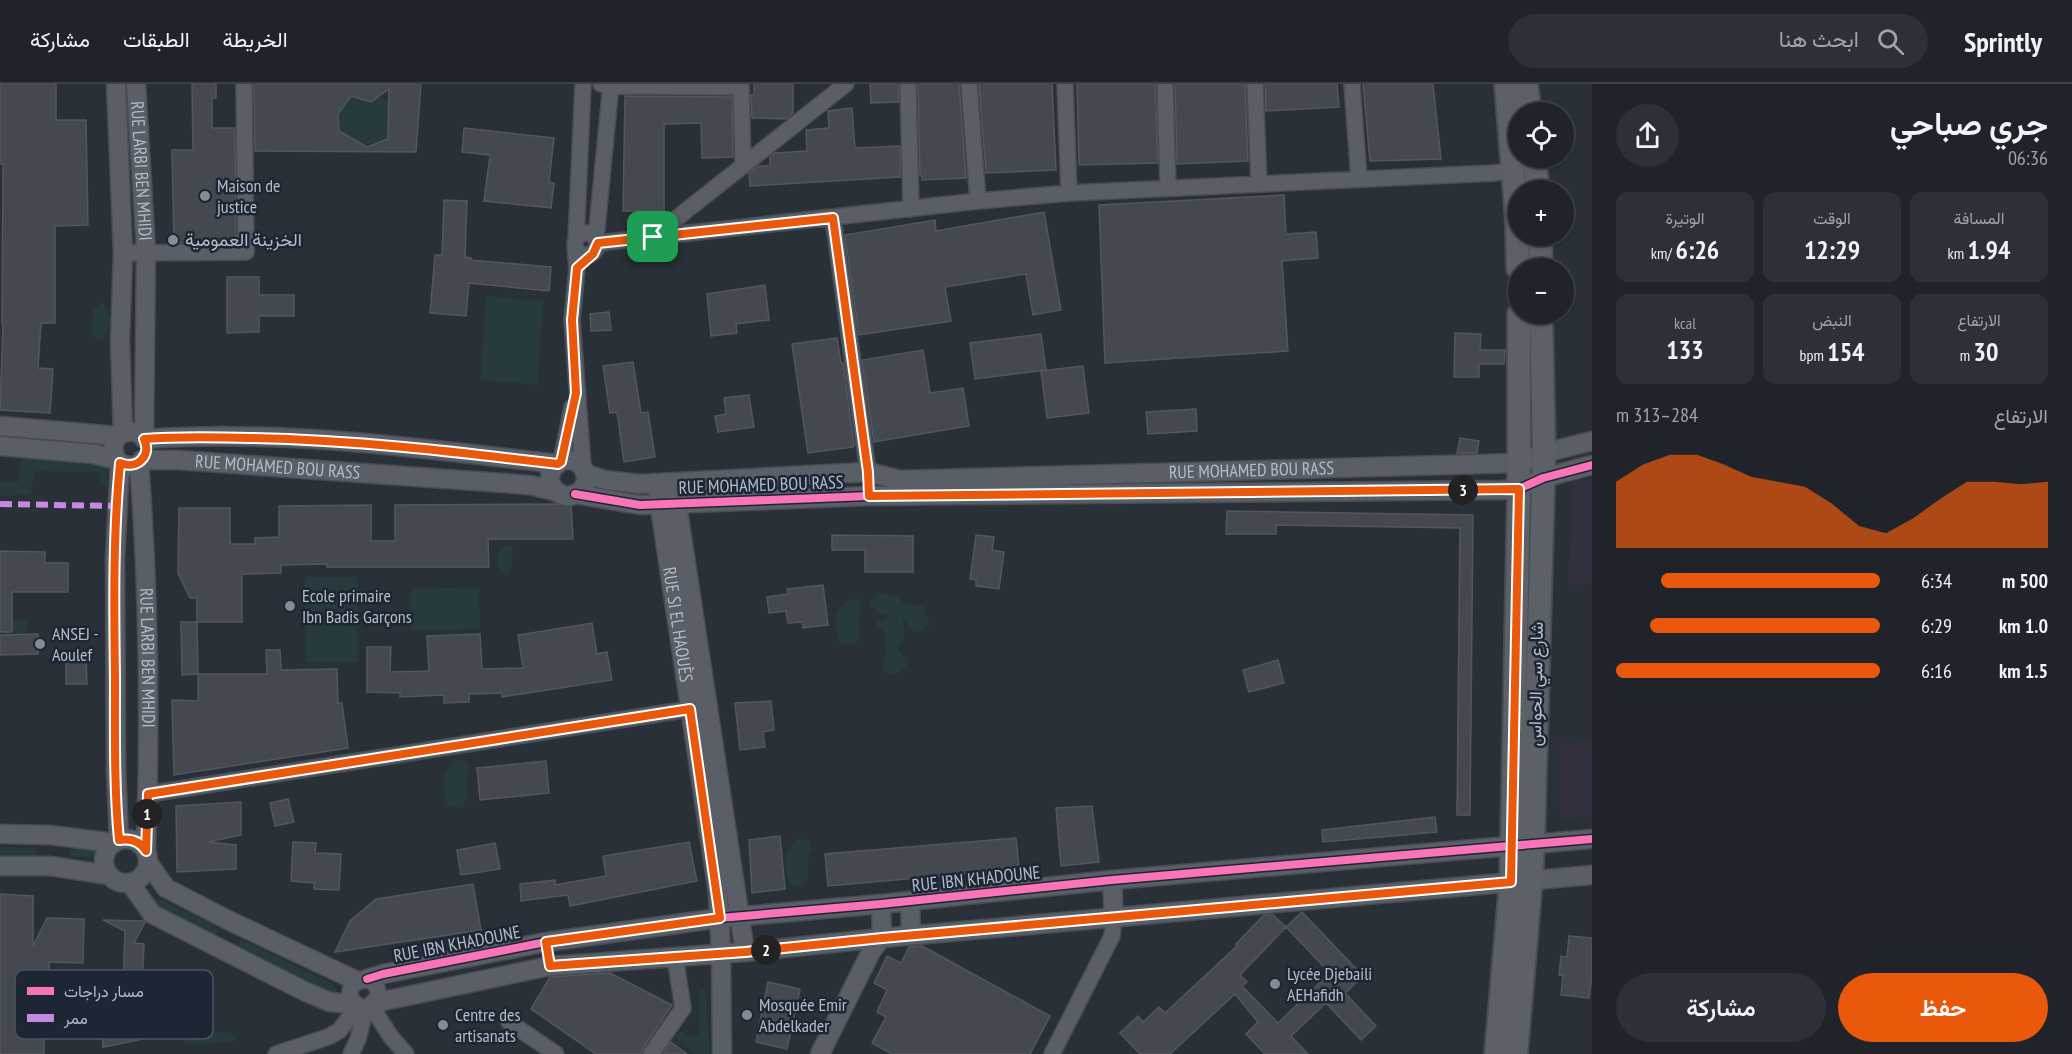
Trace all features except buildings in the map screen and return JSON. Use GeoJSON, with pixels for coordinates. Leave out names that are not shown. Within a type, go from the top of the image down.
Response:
{"type":"FeatureCollection","features":[{"type":"Feature","properties":{"kind":"main road"},"geometry":{"type":"LineString","coordinates":[[1506,84],[1514,171],[1518,258]]}},
{"type":"Feature","properties":{"kind":"main road"},"geometry":{"type":"LineString","coordinates":[[1526,84],[1529,102]]}},
{"type":"Feature","properties":{"kind":"main road","name":"شارع سي الحواس"},"geometry":{"type":"LineString","coordinates":[[1519,324],[1522,844]]}},
{"type":"Feature","properties":{"kind":"main road","name":"شارع سي الحواس"},"geometry":{"type":"LineString","coordinates":[[1516,1054],[1522,844],[1544,453],[1541,324]]}},
{"type":"Feature","properties":{"kind":"main road","name":"شارع سي الحواس"},"geometry":{"type":"LineString","coordinates":[[1496,1054],[1521,881]]}},
{"type":"Feature","properties":{"kind":"street","name":"RUE LARBI BEN MHIDI"},"geometry":{"type":"LineString","coordinates":[[116,84],[123,253],[120,340],[121,435]]}},
{"type":"Feature","properties":{"kind":"street","name":"RUE LARBI BEN MHIDI"},"geometry":{"type":"LineString","coordinates":[[136,84],[146,251],[144,439]]}},
{"type":"Feature","properties":{"kind":"street"},"geometry":{"type":"LineString","coordinates":[[123,253],[146,251],[246,252],[244,84]]}},
{"type":"Feature","properties":{"kind":"street"},"geometry":{"type":"LineString","coordinates":[[576,393],[559,463],[551,472],[550,478],[554,489],[566,494],[584,486],[572,320],[577,268],[576,243],[583,84]]}},
{"type":"Feature","properties":{"kind":"street"},"geometry":{"type":"LineString","coordinates":[[653,237],[846,84]]}},
{"type":"Feature","properties":{"kind":"street"},"geometry":{"type":"LineString","coordinates":[[908,84],[911,208]]}},
{"type":"Feature","properties":{"kind":"street"},"geometry":{"type":"LineString","coordinates":[[969,84],[978,201]]}},
{"type":"Feature","properties":{"kind":"street"},"geometry":{"type":"LineString","coordinates":[[1065,84],[1069,193]]}},
{"type":"Feature","properties":{"kind":"street"},"geometry":{"type":"LineString","coordinates":[[1165,84],[1168,188]]}},
{"type":"Feature","properties":{"kind":"street"},"geometry":{"type":"LineString","coordinates":[[1255,84],[1259,184]]}},
{"type":"Feature","properties":{"kind":"street"},"geometry":{"type":"LineString","coordinates":[[1352,84],[1359,179]]}},
{"type":"Feature","properties":{"kind":"street"},"geometry":{"type":"LineString","coordinates":[[577,268],[596,245],[609,110],[608,85],[741,85],[743,165]]}},
{"type":"Feature","properties":{"kind":"street"},"geometry":{"type":"LineString","coordinates":[[581,105],[609,110]]}},
{"type":"Feature","properties":{"kind":"street"},"geometry":{"type":"LineString","coordinates":[[596,245],[911,208],[1069,193],[1493,174],[1514,171]]}},
{"type":"Feature","properties":{"kind":"street"},"geometry":{"type":"LineString","coordinates":[[833,218],[868,472],[869,496]]}},
{"type":"Feature","properties":{"kind":"street"},"geometry":{"type":"LineString","coordinates":[[576,243],[580,235],[585,233],[591,234],[596,245]]}},
{"type":"Feature","properties":{"kind":"street"},"geometry":{"type":"LineString","coordinates":[[0,426],[121,435],[134,432],[144,439],[147,450],[141,462],[131,466],[94,454],[0,446]]}},
{"type":"Feature","properties":{"kind":"street"},"geometry":{"type":"LineString","coordinates":[[118,461],[113,448],[121,435]]}},
{"type":"Feature","properties":{"kind":"street","name":"RUE MOHAMED BOU RASS"},"geometry":{"type":"LineString","coordinates":[[144,439],[179,436],[320,440],[392,445],[559,463]]}},
{"type":"Feature","properties":{"kind":"street"},"geometry":{"type":"LineString","coordinates":[[317,470],[320,440]]}},
{"type":"Feature","properties":{"kind":"street","name":"RUE MOHAMED BOU RASS"},"geometry":{"type":"LineString","coordinates":[[584,471],[605,480],[640,484],[868,472],[900,480],[1518,463],[1544,453],[1592,441]]}},
{"type":"Feature","properties":{"kind":"street","name":"RUE MOHAMED BOU RASS"},"geometry":{"type":"LineString","coordinates":[[141,462],[178,460],[530,485],[566,494],[640,505],[869,496],[1519,489],[1543,478],[1592,465]]}},
{"type":"Feature","properties":{"kind":"street","name":"RUE LARBI BEN MHIDI"},"geometry":{"type":"LineString","coordinates":[[116,841],[114,646],[118,461]]}},
{"type":"Feature","properties":{"kind":"street"},"geometry":{"type":"LineString","coordinates":[[559,463],[573,461],[584,471]]}},
{"type":"Feature","properties":{"kind":"street","name":"RUE LARBI BEN MHIDI"},"geometry":{"type":"LineString","coordinates":[[141,462],[146,644],[147,858]]}},
{"type":"Feature","properties":{"kind":"street","name":"RUE SI EL HAOUÈS"},"geometry":{"type":"LineString","coordinates":[[665,482],[690,709],[720,918],[722,1054]]}},
{"type":"Feature","properties":{"kind":"street","name":"RUE SI EL HAOUÈS"},"geometry":{"type":"LineString","coordinates":[[668,504],[709,706],[745,952]]}},
{"type":"Feature","properties":{"kind":"street"},"geometry":{"type":"LineString","coordinates":[[114,646],[146,644]]}},
{"type":"Feature","properties":{"kind":"street"},"geometry":{"type":"LineString","coordinates":[[148,794],[709,706]]}},
{"type":"Feature","properties":{"kind":"street"},"geometry":{"type":"LineString","coordinates":[[699,766],[718,763]]}},
{"type":"Feature","properties":{"kind":"street"},"geometry":{"type":"LineString","coordinates":[[0,834],[50,835],[116,841],[125,839],[138,842],[166,888],[228,920],[362,980],[377,989],[377,999],[365,1005],[328,1037],[276,1054]]}},
{"type":"Feature","properties":{"kind":"street"},"geometry":{"type":"LineString","coordinates":[[50,835],[50,866]]}},
{"type":"Feature","properties":{"kind":"street","name":"RUE IBN KHADOUNE"},"geometry":{"type":"LineString","coordinates":[[362,980],[546,942],[720,918],[1112,880],[1592,838]]}},
{"type":"Feature","properties":{"kind":"street"},"geometry":{"type":"LineString","coordinates":[[116,841],[105,854],[104,862],[109,875],[114,880],[135,882],[144,875],[147,858]]}},
{"type":"Feature","properties":{"kind":"street"},"geometry":{"type":"LineString","coordinates":[[0,866],[50,866],[109,875]]}},
{"type":"Feature","properties":{"kind":"street"},"geometry":{"type":"LineString","coordinates":[[330,1002],[365,1005],[550,966],[745,952],[910,935],[1592,875]]}},
{"type":"Feature","properties":{"kind":"street"},"geometry":{"type":"LineString","coordinates":[[1052,1054],[1112,936],[1114,917],[1112,880]]}},
{"type":"Feature","properties":{"kind":"street"},"geometry":{"type":"LineString","coordinates":[[130,883],[152,914],[330,1002],[339,1009],[343,1026]]}},
{"type":"Feature","properties":{"kind":"street"},"geometry":{"type":"LineString","coordinates":[[910,901],[910,935]]}},
{"type":"Feature","properties":{"kind":"street"},"geometry":{"type":"LineString","coordinates":[[820,1054],[872,950],[882,938],[881,904]]}},
{"type":"Feature","properties":{"kind":"street"},"geometry":{"type":"LineString","coordinates":[[546,942],[550,966]]}},
{"type":"Feature","properties":{"kind":"street"},"geometry":{"type":"LineString","coordinates":[[651,1054],[683,1008],[675,957]]}},
{"type":"Feature","properties":{"kind":"street"},"geometry":{"type":"LineString","coordinates":[[362,980],[353,983],[349,992],[351,1000],[365,1005],[406,1054]]}},
{"type":"Feature","properties":{"kind":"street"},"geometry":{"type":"LineString","coordinates":[[351,1054],[358,1039],[365,1005]]}},
{"type":"Feature","properties":{"kind":"street"},"geometry":{"type":"LineString","coordinates":[[508,1022],[556,1054]]}},
{"type":"Feature","properties":{"kind":"shaded area"},"geometry":{"type":"Polygon","coordinates":[[[1592,478],[1592,584],[1568,585],[1573,482],[1592,478]]]}},
{"type":"Feature","properties":{"kind":"shaded area"},"geometry":{"type":"Polygon","coordinates":[[[1592,741],[1592,817],[1560,819],[1559,743],[1592,741]]]}},
{"type":"Feature","properties":{"kind":"green space"},"geometry":{"type":"Polygon","coordinates":[[[351,96],[371,102],[379,96],[387,100],[390,107],[389,139],[368,144],[352,139],[339,131],[338,114],[351,96]]]}},
{"type":"Feature","properties":{"kind":"green space"},"geometry":{"type":"Polygon","coordinates":[[[486,296],[544,301],[537,385],[480,380],[486,296]]]}},
{"type":"Feature","properties":{"kind":"green space"},"geometry":{"type":"Polygon","coordinates":[[[103,303],[111,320],[105,338],[99,340],[92,336],[93,310],[103,303]]]}},
{"type":"Feature","properties":{"kind":"green space"},"geometry":{"type":"Polygon","coordinates":[[[28,456],[107,464],[108,485],[106,487],[101,485],[99,472],[34,471],[31,493],[0,496],[0,482],[19,482],[20,463],[28,456]]]}},
{"type":"Feature","properties":{"kind":"green space"},"geometry":{"type":"Polygon","coordinates":[[[506,545],[511,546],[512,551],[511,569],[508,574],[500,572],[497,564],[498,553],[506,545]]]}},
{"type":"Feature","properties":{"kind":"green space"},"geometry":{"type":"Polygon","coordinates":[[[305,577],[357,577],[358,662],[305,662],[305,577]]]}},
{"type":"Feature","properties":{"kind":"green space"},"geometry":{"type":"Polygon","coordinates":[[[479,587],[480,629],[411,631],[410,589],[479,587]]]}},
{"type":"Feature","properties":{"kind":"green space"},"geometry":{"type":"Polygon","coordinates":[[[879,593],[900,598],[904,604],[923,606],[930,623],[920,632],[914,631],[903,618],[904,637],[898,650],[903,655],[907,666],[892,675],[882,672],[886,651],[885,630],[878,627],[875,622],[886,619],[888,614],[878,613],[870,606],[874,595],[879,593]]]}},
{"type":"Feature","properties":{"kind":"green space"},"geometry":{"type":"Polygon","coordinates":[[[851,599],[859,600],[862,610],[859,620],[859,639],[853,646],[841,645],[835,624],[837,612],[844,603],[851,599]]]}},
{"type":"Feature","properties":{"kind":"green space"},"geometry":{"type":"Polygon","coordinates":[[[7,616],[28,622],[26,631],[21,634],[14,631],[7,634],[0,631],[0,620],[7,616]]]}},
{"type":"Feature","properties":{"kind":"green space"},"geometry":{"type":"Polygon","coordinates":[[[459,760],[467,761],[470,771],[466,781],[467,800],[461,808],[448,806],[443,786],[448,768],[459,760]]]}},
{"type":"Feature","properties":{"kind":"green space"},"geometry":{"type":"Polygon","coordinates":[[[801,839],[809,840],[812,849],[808,860],[808,879],[802,886],[790,885],[784,864],[786,852],[789,847],[801,839]]]}},
{"type":"Feature","properties":{"kind":"green space"},"geometry":{"type":"Polygon","coordinates":[[[73,846],[96,847],[97,851],[93,857],[73,857],[68,852],[73,846]]]}},
{"type":"Feature","properties":{"kind":"green space"},"geometry":{"type":"Polygon","coordinates":[[[0,847],[35,848],[37,855],[0,859],[0,847]]]}},
{"type":"Feature","properties":{"kind":"green space"},"geometry":{"type":"Polygon","coordinates":[[[153,896],[216,926],[217,934],[211,936],[151,907],[149,898],[153,896]]]}},
{"type":"Feature","properties":{"kind":"green space"},"geometry":{"type":"Polygon","coordinates":[[[239,941],[245,941],[334,985],[337,990],[333,996],[237,948],[239,941]]]}},
{"type":"Feature","properties":{"kind":"green space"},"geometry":{"type":"Polygon","coordinates":[[[705,989],[710,1054],[694,1054],[676,1038],[679,1031],[693,1037],[699,1034],[699,991],[705,989]]]}},
{"type":"Feature","properties":{"kind":"green space"},"geometry":{"type":"Polygon","coordinates":[[[227,1032],[235,1035],[236,1040],[196,1045],[184,1043],[186,1039],[213,1039],[213,1033],[227,1032]]]}},
{"type":"Feature","properties":{"kind":"marked path"},"geometry":{"type":"LineString","coordinates":[[0,504],[116,506]]}},
{"type":"Feature","properties":{"kind":"cycle path"},"geometry":{"type":"LineString","coordinates":[[575,494],[640,505],[869,496],[1502,490],[1519,489],[1543,478],[1592,465]]}},
{"type":"Feature","properties":{"kind":"cycle path"},"geometry":{"type":"LineString","coordinates":[[367,979],[546,942],[720,918],[1112,880],[1592,839]]}},
{"type":"Feature","properties":{"kind":"place","name":"Maison de justice"},"geometry":{"type":"Point","coordinates":[205,196]}},
{"type":"Feature","properties":{"kind":"place","name":"الخزينة العمومية"},"geometry":{"type":"Point","coordinates":[173,240]}},
{"type":"Feature","properties":{"kind":"place","name":"Ecole primaire Ibn Badis Garçons"},"geometry":{"type":"Point","coordinates":[290,606]}},
{"type":"Feature","properties":{"kind":"place","name":"ANSEJ - Aoulef"},"geometry":{"type":"Point","coordinates":[40,644]}},
{"type":"Feature","properties":{"kind":"place","name":"Lycée Djebaili AEHafidh"},"geometry":{"type":"Point","coordinates":[1275,984]}},
{"type":"Feature","properties":{"kind":"place","name":"Mosquée Emir Abdelkader"},"geometry":{"type":"Point","coordinates":[747,1015]}},
{"type":"Feature","properties":{"kind":"place","name":"Centre des artisanats"},"geometry":{"type":"Point","coordinates":[443,1025]}},
{"type":"Feature","properties":{"kind":"route"},"geometry":{"type":"LineString","coordinates":[[833,218],[868,472],[869,496],[1519,489],[1511,882],[745,952],[550,966],[546,942],[720,918],[690,709],[148,794],[146,851],[138,842],[119,840],[114,646],[116,506],[120,463],[131,466],[142,460],[147,450],[144,439],[179,436],[320,440],[392,445],[558,464],[561,462],[576,393],[572,320],[577,268],[593,254],[598,243],[653,237],[833,218]]}}]}
